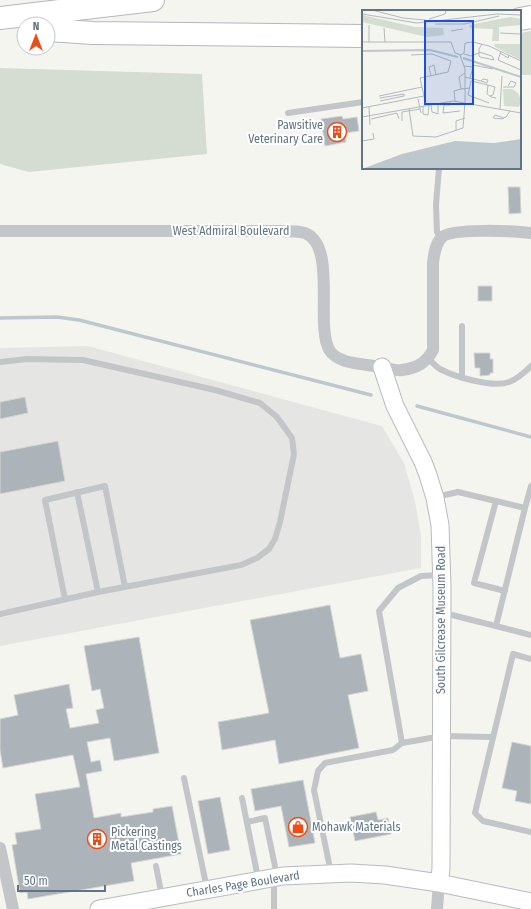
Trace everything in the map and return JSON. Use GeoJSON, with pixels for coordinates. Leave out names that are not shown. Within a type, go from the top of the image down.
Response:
{"type":"FeatureCollection","features":[{"type":"Feature","properties":{"kind":"highway"},"geometry":{"type":"LineString","coordinates":[[0,18],[153,0]]}},
{"type":"Feature","properties":{"kind":"highway"},"geometry":{"type":"LineString","coordinates":[[521,19],[531,17]]}},
{"type":"Feature","properties":{"kind":"highway"},"geometry":{"type":"LineString","coordinates":[[0,26],[16,27]]}},
{"type":"Feature","properties":{"kind":"highway"},"geometry":{"type":"LineString","coordinates":[[56,31],[93,33],[362,36]]}},
{"type":"Feature","properties":{"kind":"main road","name":"South Gilcrease Museum Road"},"geometry":{"type":"LineString","coordinates":[[382,367],[395,406],[423,462],[435,498],[440,525],[442,575],[442,736],[441,869],[439,883]]}},
{"type":"Feature","properties":{"kind":"main road","name":"Charles Page Boulevard"},"geometry":{"type":"LineString","coordinates":[[99,909],[142,905],[162,897],[270,878],[331,873],[385,875],[439,883],[531,902]]}},
{"type":"Feature","properties":{"kind":"street","name":"West Admiral Boulevard"},"geometry":{"type":"LineString","coordinates":[[0,230],[281,231],[305,234],[311,238],[320,252],[323,266],[325,326],[330,351],[335,356],[345,361],[400,371],[421,365],[429,359]]}},
{"type":"Feature","properties":{"kind":"street"},"geometry":{"type":"LineString","coordinates":[[429,359],[433,350],[433,264],[435,250],[441,238],[450,233],[456,232],[531,233]]}},
{"type":"Feature","properties":{"kind":"street"},"geometry":{"type":"LineString","coordinates":[[0,848],[13,909]]}},
{"type":"Feature","properties":{"kind":"street"},"geometry":{"type":"LineString","coordinates":[[436,909],[439,883]]}},
{"type":"Feature","properties":{"kind":"lane"},"geometry":{"type":"LineString","coordinates":[[288,113],[362,102]]}},
{"type":"Feature","properties":{"kind":"lane"},"geometry":{"type":"LineString","coordinates":[[439,169],[436,205],[437,232],[441,238]]}},
{"type":"Feature","properties":{"kind":"lane"},"geometry":{"type":"LineString","coordinates":[[462,326],[462,378]]}},
{"type":"Feature","properties":{"kind":"lane"},"geometry":{"type":"LineString","coordinates":[[0,362],[27,359],[83,360],[215,390],[260,404],[277,417],[292,438],[294,454],[275,539],[269,549],[257,558],[241,565],[98,592],[0,614]]}},
{"type":"Feature","properties":{"kind":"lane"},"geometry":{"type":"LineString","coordinates":[[429,359],[439,369],[462,378],[485,383],[508,383],[524,373],[531,366]]}},
{"type":"Feature","properties":{"kind":"lane"},"geometry":{"type":"LineString","coordinates":[[65,599],[45,500],[105,486],[125,587]]}},
{"type":"Feature","properties":{"kind":"lane"},"geometry":{"type":"LineString","coordinates":[[496,626],[531,486]]}},
{"type":"Feature","properties":{"kind":"lane"},"geometry":{"type":"LineString","coordinates":[[77,492],[98,592]]}},
{"type":"Feature","properties":{"kind":"lane"},"geometry":{"type":"LineString","coordinates":[[435,498],[458,492],[525,508]]}},
{"type":"Feature","properties":{"kind":"lane"},"geometry":{"type":"LineString","coordinates":[[496,501],[474,583],[505,591]]}},
{"type":"Feature","properties":{"kind":"lane"},"geometry":{"type":"LineString","coordinates":[[402,743],[378,611],[398,588],[420,576],[442,575]]}},
{"type":"Feature","properties":{"kind":"lane"},"geometry":{"type":"LineString","coordinates":[[442,612],[531,635]]}},
{"type":"Feature","properties":{"kind":"lane"},"geometry":{"type":"LineString","coordinates":[[531,659],[513,654],[475,813],[483,821],[531,832]]}},
{"type":"Feature","properties":{"kind":"lane"},"geometry":{"type":"LineString","coordinates":[[331,873],[314,790],[318,772],[325,763],[393,750],[402,743],[442,736],[493,737]]}},
{"type":"Feature","properties":{"kind":"lane"},"geometry":{"type":"LineString","coordinates":[[184,778],[207,889]]}},
{"type":"Feature","properties":{"kind":"lane"},"geometry":{"type":"LineString","coordinates":[[242,798],[247,822],[270,878]]}},
{"type":"Feature","properties":{"kind":"lane"},"geometry":{"type":"LineString","coordinates":[[247,822],[265,818],[274,909]]}},
{"type":"Feature","properties":{"kind":"lane"},"geometry":{"type":"LineString","coordinates":[[156,866],[162,897]]}},
{"type":"Feature","properties":{"kind":"shaded area"},"geometry":{"type":"Polygon","coordinates":[[[531,31],[531,75],[521,75],[521,33],[531,31]]]}},
{"type":"Feature","properties":{"kind":"shaded area"},"geometry":{"type":"Polygon","coordinates":[[[0,68],[202,74],[207,154],[29,172],[0,164],[0,68]]]}},
{"type":"Feature","properties":{"kind":"shaded area"},"geometry":{"type":"Polygon","coordinates":[[[88,346],[382,426],[404,463],[415,501],[421,536],[421,568],[0,646],[0,348],[88,346]]]}},
{"type":"Feature","properties":{"kind":"building","name":"Pawsitive Veterinary Care"},"geometry":{"type":"Polygon","coordinates":[[[342,116],[343,119],[357,117],[359,131],[345,133],[346,142],[325,146],[321,119],[342,116]]]}},
{"type":"Feature","properties":{"kind":"building"},"geometry":{"type":"Polygon","coordinates":[[[508,187],[520,187],[521,213],[509,214],[508,187]]]}},
{"type":"Feature","properties":{"kind":"building"},"geometry":{"type":"Polygon","coordinates":[[[478,286],[492,286],[492,301],[478,301],[478,286]]]}},
{"type":"Feature","properties":{"kind":"building"},"geometry":{"type":"Polygon","coordinates":[[[474,353],[490,353],[490,359],[493,359],[493,373],[490,373],[490,375],[480,376],[480,368],[475,368],[474,353]]]}},
{"type":"Feature","properties":{"kind":"building"},"geometry":{"type":"Polygon","coordinates":[[[25,397],[28,413],[0,419],[0,402],[25,397]]]}},
{"type":"Feature","properties":{"kind":"building"},"geometry":{"type":"Polygon","coordinates":[[[58,441],[65,481],[0,494],[0,452],[58,441]]]}},
{"type":"Feature","properties":{"kind":"building"},"geometry":{"type":"Polygon","coordinates":[[[330,605],[340,658],[361,654],[368,691],[348,695],[359,748],[279,764],[275,740],[222,750],[218,722],[269,713],[250,620],[330,605]]]}},
{"type":"Feature","properties":{"kind":"building"},"geometry":{"type":"Polygon","coordinates":[[[139,637],[159,753],[114,761],[110,738],[87,742],[91,762],[100,760],[102,771],[86,774],[94,818],[121,813],[121,817],[153,812],[153,809],[172,806],[181,854],[131,863],[134,881],[28,899],[27,892],[20,893],[12,845],[17,844],[15,833],[41,829],[35,794],[80,787],[73,755],[3,768],[0,750],[0,719],[18,715],[14,695],[69,684],[73,708],[66,709],[70,728],[99,723],[96,710],[104,708],[100,689],[92,691],[84,646],[139,637]]]}},
{"type":"Feature","properties":{"kind":"building"},"geometry":{"type":"Polygon","coordinates":[[[512,742],[531,746],[531,804],[515,801],[517,791],[502,788],[512,742]]]}},
{"type":"Feature","properties":{"kind":"building","name":"Mohawk Materials"},"geometry":{"type":"Polygon","coordinates":[[[303,780],[315,843],[289,847],[281,806],[255,811],[251,789],[303,780]]]}},
{"type":"Feature","properties":{"kind":"building"},"geometry":{"type":"Polygon","coordinates":[[[220,797],[230,850],[208,854],[198,801],[220,797]]]}},
{"type":"Feature","properties":{"kind":"building"},"geometry":{"type":"Polygon","coordinates":[[[376,812],[378,820],[388,818],[391,834],[355,841],[350,817],[376,812]]]}},
{"type":"Feature","properties":{"kind":"waterway"},"geometry":{"type":"LineString","coordinates":[[0,318],[57,317],[79,320],[371,395]]}},
{"type":"Feature","properties":{"kind":"waterway"},"geometry":{"type":"LineString","coordinates":[[417,406],[531,437]]}},
{"type":"Feature","properties":{"kind":"place","name":"Pawsitive Veterinary Care"},"geometry":{"type":"Point","coordinates":[337,132]}},
{"type":"Feature","properties":{"kind":"place","name":"Mohawk Materials"},"geometry":{"type":"Point","coordinates":[298,827]}},
{"type":"Feature","properties":{"kind":"place","name":"Pickering Metal Castings"},"geometry":{"type":"Point","coordinates":[97,839]}}]}
